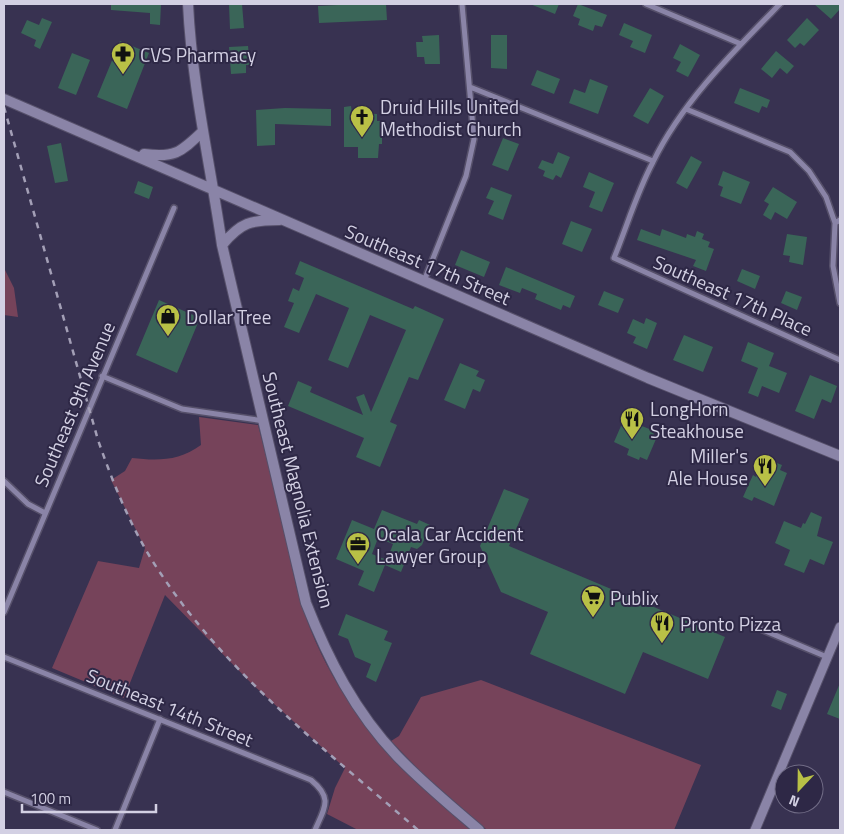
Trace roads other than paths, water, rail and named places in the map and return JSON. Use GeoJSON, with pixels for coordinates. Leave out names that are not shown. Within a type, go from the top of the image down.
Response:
{"type":"FeatureCollection","features":[{"type":"Feature","properties":{"kind":"main road","name":"Southeast Magnolia Extension"},"geometry":{"type":"LineString","coordinates":[[188,4],[190,52],[222,245],[306,603],[320,638],[343,684],[366,719],[396,754],[420,778],[479,830]]}},
{"type":"Feature","properties":{"kind":"main road","name":"Southeast 17th Street"},"geometry":{"type":"LineString","coordinates":[[4,99],[720,408],[840,456]]}},
{"type":"Feature","properties":{"kind":"main road"},"geometry":{"type":"LineString","coordinates":[[131,153],[171,156],[181,152],[202,132]]}},
{"type":"Feature","properties":{"kind":"main road"},"geometry":{"type":"LineString","coordinates":[[222,245],[233,232],[246,223],[258,220],[284,220]]}},
{"type":"Feature","properties":{"kind":"street"},"geometry":{"type":"LineString","coordinates":[[423,281],[466,176],[474,139],[462,4]]}},
{"type":"Feature","properties":{"kind":"street"},"geometry":{"type":"LineString","coordinates":[[646,4],[741,44]]}},
{"type":"Feature","properties":{"kind":"street"},"geometry":{"type":"LineString","coordinates":[[470,87],[653,161],[686,109],[741,44],[780,4]]}},
{"type":"Feature","properties":{"kind":"street"},"geometry":{"type":"LineString","coordinates":[[686,109],[790,152],[809,171],[838,222],[833,266],[840,303]]}},
{"type":"Feature","properties":{"kind":"street","name":"Southeast 17th Place"},"geometry":{"type":"LineString","coordinates":[[653,161],[614,258],[840,360]]}},
{"type":"Feature","properties":{"kind":"street","name":"Southeast 9th Avenue"},"geometry":{"type":"LineString","coordinates":[[4,612],[174,208]]}},
{"type":"Feature","properties":{"kind":"street"},"geometry":{"type":"LineString","coordinates":[[102,376],[182,409],[264,421]]}},
{"type":"Feature","properties":{"kind":"street"},"geometry":{"type":"LineString","coordinates":[[4,481],[28,504],[45,513]]}},
{"type":"Feature","properties":{"kind":"street"},"geometry":{"type":"LineString","coordinates":[[756,627],[827,657]]}},
{"type":"Feature","properties":{"kind":"street"},"geometry":{"type":"LineString","coordinates":[[755,830],[840,627]]}},
{"type":"Feature","properties":{"kind":"street","name":"Southeast 14th Street"},"geometry":{"type":"LineString","coordinates":[[4,657],[312,780],[323,790],[326,802],[315,830]]}},
{"type":"Feature","properties":{"kind":"street"},"geometry":{"type":"LineString","coordinates":[[115,830],[160,719]]}},
{"type":"Feature","properties":{"kind":"street"},"geometry":{"type":"LineString","coordinates":[[4,792],[97,830]]}},
{"type":"Feature","properties":{"kind":"railway"},"geometry":{"type":"LineString","coordinates":[[4,107],[98,440],[133,526],[151,558],[188,611],[248,679],[314,741],[418,830]]}},
{"type":"Feature","properties":{"kind":"place","name":"CVS Pharmacy"},"geometry":{"type":"Point","coordinates":[123,75]}},
{"type":"Feature","properties":{"kind":"place","name":"Druid Hills United Methodist Church"},"geometry":{"type":"Point","coordinates":[362,138]}},
{"type":"Feature","properties":{"kind":"place","name":"Dollar Tree"},"geometry":{"type":"Point","coordinates":[168,337]}},
{"type":"Feature","properties":{"kind":"place","name":"LongHorn Steakhouse"},"geometry":{"type":"Point","coordinates":[632,440]}},
{"type":"Feature","properties":{"kind":"place","name":"Miller's Ale House"},"geometry":{"type":"Point","coordinates":[765,487]}},
{"type":"Feature","properties":{"kind":"place","name":"Ocala Car Accident Lawyer Group"},"geometry":{"type":"Point","coordinates":[358,565]}},
{"type":"Feature","properties":{"kind":"place","name":"Publix"},"geometry":{"type":"Point","coordinates":[593,618]}},
{"type":"Feature","properties":{"kind":"place","name":"Pronto Pizza"},"geometry":{"type":"Point","coordinates":[662,644]}}]}
